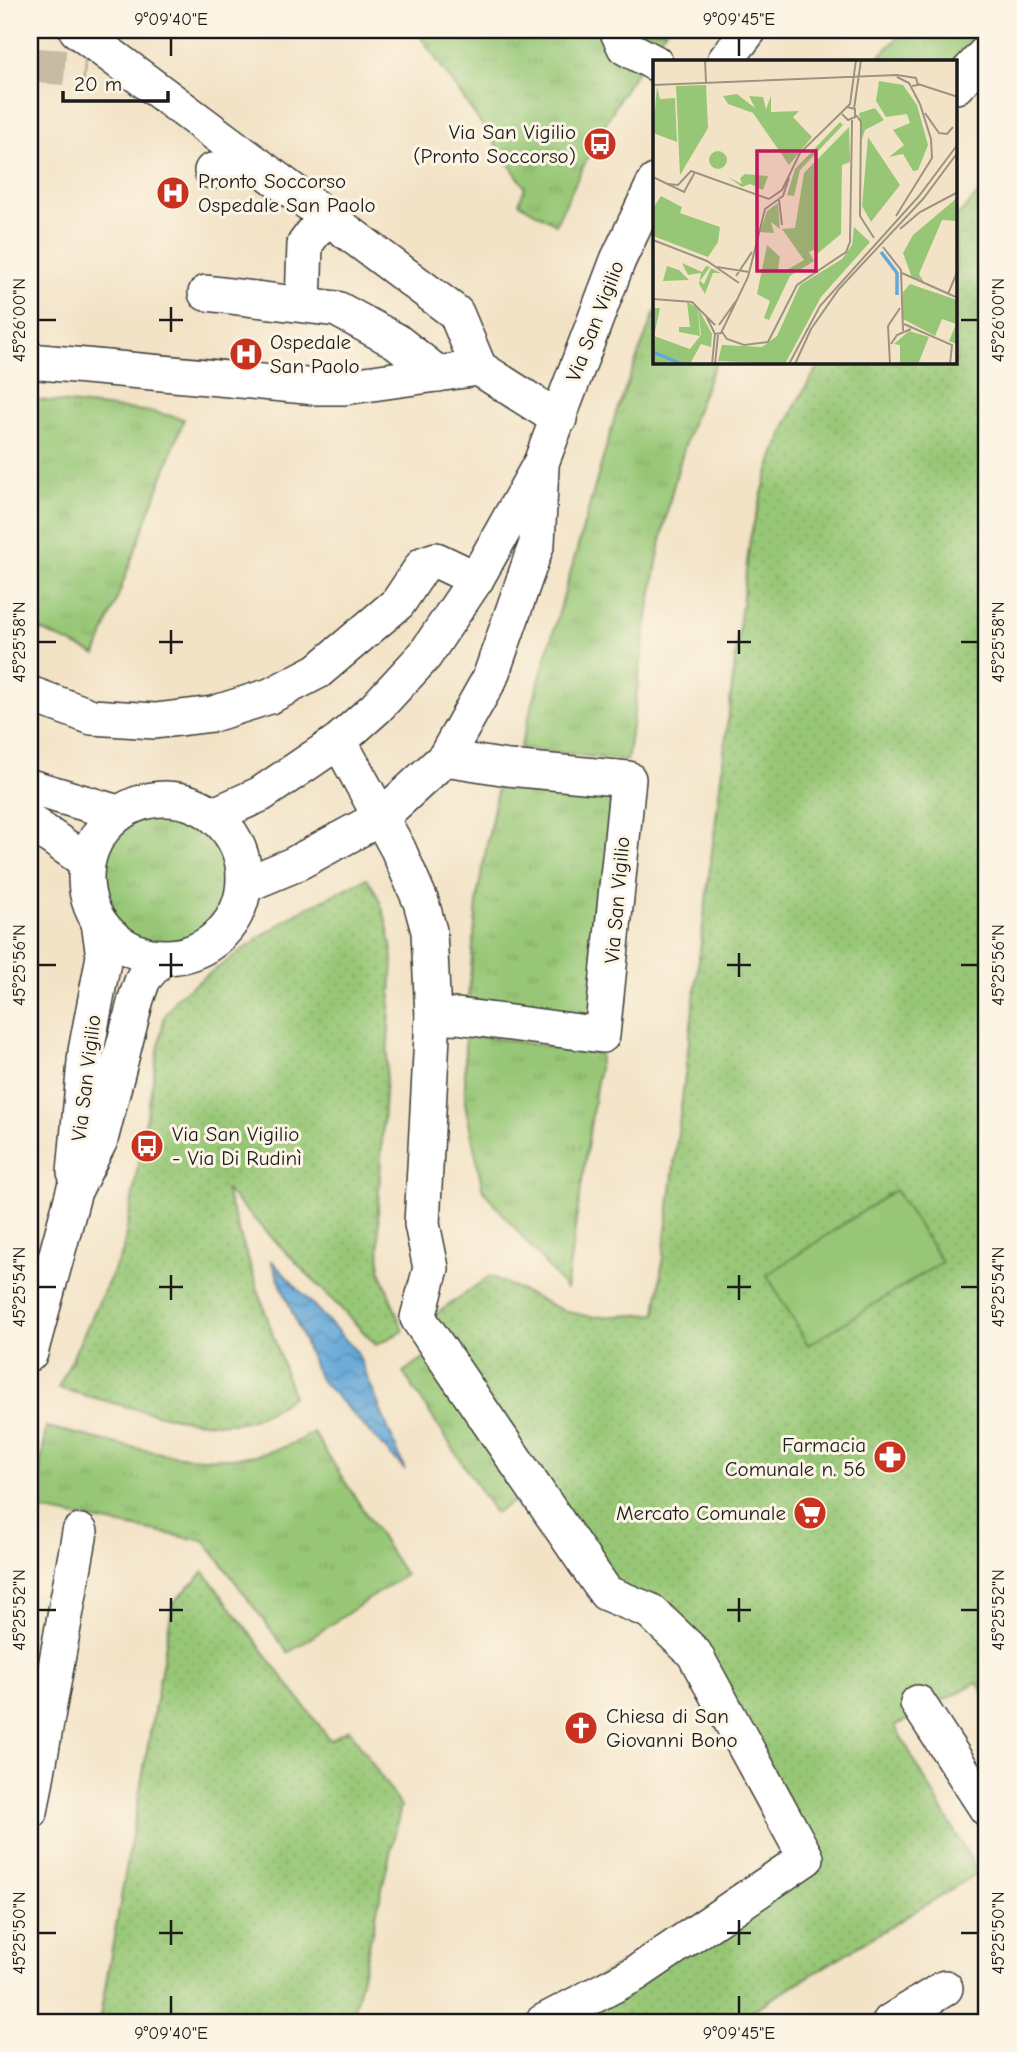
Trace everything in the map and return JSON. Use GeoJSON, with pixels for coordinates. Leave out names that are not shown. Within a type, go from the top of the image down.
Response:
{"type":"FeatureCollection","features":[{"type":"Feature","properties":{"kind":"street"},"geometry":{"type":"LineString","coordinates":[[78,30],[456,313],[479,368],[559,419]]}},
{"type":"Feature","properties":{"kind":"street"},"geometry":{"type":"LineString","coordinates":[[617,30],[625,47],[653,62]]}},
{"type":"Feature","properties":{"kind":"street"},"geometry":{"type":"LineString","coordinates":[[726,60],[749,30]]}},
{"type":"Feature","properties":{"kind":"street"},"geometry":{"type":"LineString","coordinates":[[958,84],[987,52]]}},
{"type":"Feature","properties":{"kind":"street"},"geometry":{"type":"LineString","coordinates":[[86,69],[134,72]]}},
{"type":"Feature","properties":{"kind":"street"},"geometry":{"type":"LineString","coordinates":[[212,171],[258,165]]}},
{"type":"Feature","properties":{"kind":"street","name":"Via San Vigilio"},"geometry":{"type":"LineString","coordinates":[[214,815],[261,794],[339,741],[376,708],[425,655],[476,579],[541,463],[618,260],[653,186]]}},
{"type":"Feature","properties":{"kind":"street"},"geometry":{"type":"LineString","coordinates":[[303,304],[305,244],[326,216]]}},
{"type":"Feature","properties":{"kind":"street"},"geometry":{"type":"LineString","coordinates":[[206,292],[337,309],[396,341],[438,374]]}},
{"type":"Feature","properties":{"kind":"street"},"geometry":{"type":"LineString","coordinates":[[30,361],[317,387],[344,387],[479,368]]}},
{"type":"Feature","properties":{"kind":"street","name":"Via San Vigilio"},"geometry":{"type":"LineString","coordinates":[[245,885],[293,865],[380,818],[444,758],[490,678],[537,543],[541,463]]}},
{"type":"Feature","properties":{"kind":"street"},"geometry":{"type":"LineString","coordinates":[[30,694],[92,717],[155,721],[213,713],[270,696],[318,671],[398,603],[424,564],[436,560],[476,579]]}},
{"type":"Feature","properties":{"kind":"street"},"geometry":{"type":"LineString","coordinates":[[339,741],[398,849],[424,911],[429,931],[433,1017],[422,1224],[431,1268],[418,1318],[607,1593],[650,1611],[694,1653],[806,1858],[635,1974],[543,2022]]}},
{"type":"Feature","properties":{"kind":"street","name":"Via San Vigilio"},"geometry":{"type":"LineString","coordinates":[[433,1017],[457,1016],[602,1035],[628,779],[508,768],[444,758]]}},
{"type":"Feature","properties":{"kind":"street"},"geometry":{"type":"LineString","coordinates":[[30,787],[118,813]]}},
{"type":"Feature","properties":{"kind":"street"},"geometry":{"type":"LineString","coordinates":[[161,799],[181,801],[214,815],[239,849],[245,885],[237,912],[220,936],[195,952],[161,958],[128,949],[99,923],[87,895],[87,862],[96,838],[118,813],[142,802],[161,799]]}},
{"type":"Feature","properties":{"kind":"street"},"geometry":{"type":"LineString","coordinates":[[30,822],[87,862]]}},
{"type":"Feature","properties":{"kind":"street","name":"Via San Vigilio"},"geometry":{"type":"LineString","coordinates":[[30,1353],[74,1191],[86,1051],[104,956],[99,923]]}},
{"type":"Feature","properties":{"kind":"street","name":"Via San Vigilio"},"geometry":{"type":"LineString","coordinates":[[74,1191],[100,1140],[143,979],[161,958]]}},
{"type":"Feature","properties":{"kind":"street"},"geometry":{"type":"LineString","coordinates":[[30,1812],[80,1532]]}},
{"type":"Feature","properties":{"kind":"street"},"geometry":{"type":"LineString","coordinates":[[918,1703],[987,1808]]}},
{"type":"Feature","properties":{"kind":"street"},"geometry":{"type":"LineString","coordinates":[[890,2022],[945,1988]]}},
{"type":"Feature","properties":{"kind":"green space"},"geometry":{"type":"Polygon","coordinates":[[[416,30],[666,30],[619,100],[592,148],[556,224],[519,203],[525,187],[416,30]]]}},
{"type":"Feature","properties":{"kind":"green space"},"geometry":{"type":"Polygon","coordinates":[[[905,30],[987,30],[987,52],[958,60],[876,60],[905,30]]]}},
{"type":"Feature","properties":{"kind":"green space"},"geometry":{"type":"Polygon","coordinates":[[[987,185],[987,1699],[977,1682],[895,1726],[978,1873],[734,2022],[521,2022],[806,1857],[694,1653],[606,1593],[422,1324],[490,1276],[564,1311],[591,1317],[656,1314],[750,538],[777,447],[808,382],[821,364],[958,364],[958,216],[987,185]]]}},
{"type":"Feature","properties":{"kind":"green space"},"geometry":{"type":"Polygon","coordinates":[[[653,316],[653,364],[715,364],[697,410],[668,508],[649,609],[627,761],[520,748],[616,413],[653,316]]]}},
{"type":"Feature","properties":{"kind":"green space"},"geometry":{"type":"Polygon","coordinates":[[[30,399],[153,412],[184,419],[96,655],[30,625],[30,399]]]}},
{"type":"Feature","properties":{"kind":"green space"},"geometry":{"type":"Polygon","coordinates":[[[499,780],[624,799],[605,1018],[468,1000],[478,892],[499,780]]]}},
{"type":"Feature","properties":{"kind":"green space"},"geometry":{"type":"Polygon","coordinates":[[[164,811],[189,816],[210,831],[225,852],[230,877],[225,902],[210,923],[189,938],[164,943],[139,938],[118,923],[103,902],[98,877],[103,852],[118,831],[139,816],[164,811]]]}},
{"type":"Feature","properties":{"kind":"green space"},"geometry":{"type":"Polygon","coordinates":[[[367,878],[385,917],[393,960],[378,1207],[380,1270],[403,1331],[376,1345],[225,1189],[293,1396],[258,1417],[225,1423],[178,1419],[58,1388],[123,1251],[164,1017],[178,996],[265,934],[298,912],[367,878]]]}},
{"type":"Feature","properties":{"kind":"green space"},"geometry":{"type":"Polygon","coordinates":[[[465,1034],[601,1054],[566,1289],[483,1190],[465,1103],[465,1034]]]}},
{"type":"Feature","properties":{"kind":"green space"},"geometry":{"type":"Polygon","coordinates":[[[895,1190],[942,1262],[808,1345],[767,1275],[895,1190]]]}},
{"type":"Feature","properties":{"kind":"green space"},"geometry":{"type":"Polygon","coordinates":[[[432,1353],[524,1495],[495,1513],[403,1372],[432,1353]]]}},
{"type":"Feature","properties":{"kind":"green space"},"geometry":{"type":"Polygon","coordinates":[[[46,1427],[147,1450],[216,1458],[250,1456],[282,1448],[313,1432],[405,1575],[288,1653],[205,1541],[35,1509],[46,1427]]]}},
{"type":"Feature","properties":{"kind":"green space"},"geometry":{"type":"Polygon","coordinates":[[[204,1572],[330,1740],[349,1729],[401,1806],[353,2015],[384,2022],[99,2022],[173,1603],[204,1572]]]}},
{"type":"Feature","properties":{"kind":"water"},"geometry":{"type":"Polygon","coordinates":[[[271,1260],[357,1352],[405,1470],[319,1378],[271,1260]]]}},
{"type":"Feature","properties":{"kind":"tunnel"},"geometry":{"type":"LineString","coordinates":[[30,65],[86,69]]}},
{"type":"Feature","properties":{"kind":"place","name":"Via San Vigilio (Pronto Soccorso)"},"geometry":{"type":"Point","coordinates":[600,144]}},
{"type":"Feature","properties":{"kind":"place","name":"Pronto Soccorso Ospedale San Paolo"},"geometry":{"type":"Point","coordinates":[173,193]}},
{"type":"Feature","properties":{"kind":"place","name":"Ospedale San Paolo"},"geometry":{"type":"Point","coordinates":[246,354]}},
{"type":"Feature","properties":{"kind":"place","name":"Via San Vigilio - Via Di Rudinì"},"geometry":{"type":"Point","coordinates":[147,1146]}},
{"type":"Feature","properties":{"kind":"place","name":"Farmacia Comunale n. 56"},"geometry":{"type":"Point","coordinates":[890,1457]}},
{"type":"Feature","properties":{"kind":"place","name":"Mercato Comunale"},"geometry":{"type":"Point","coordinates":[810,1513]}},
{"type":"Feature","properties":{"kind":"place","name":"Chiesa di San Giovanni Bono"},"geometry":{"type":"Point","coordinates":[581,1728]}}]}
